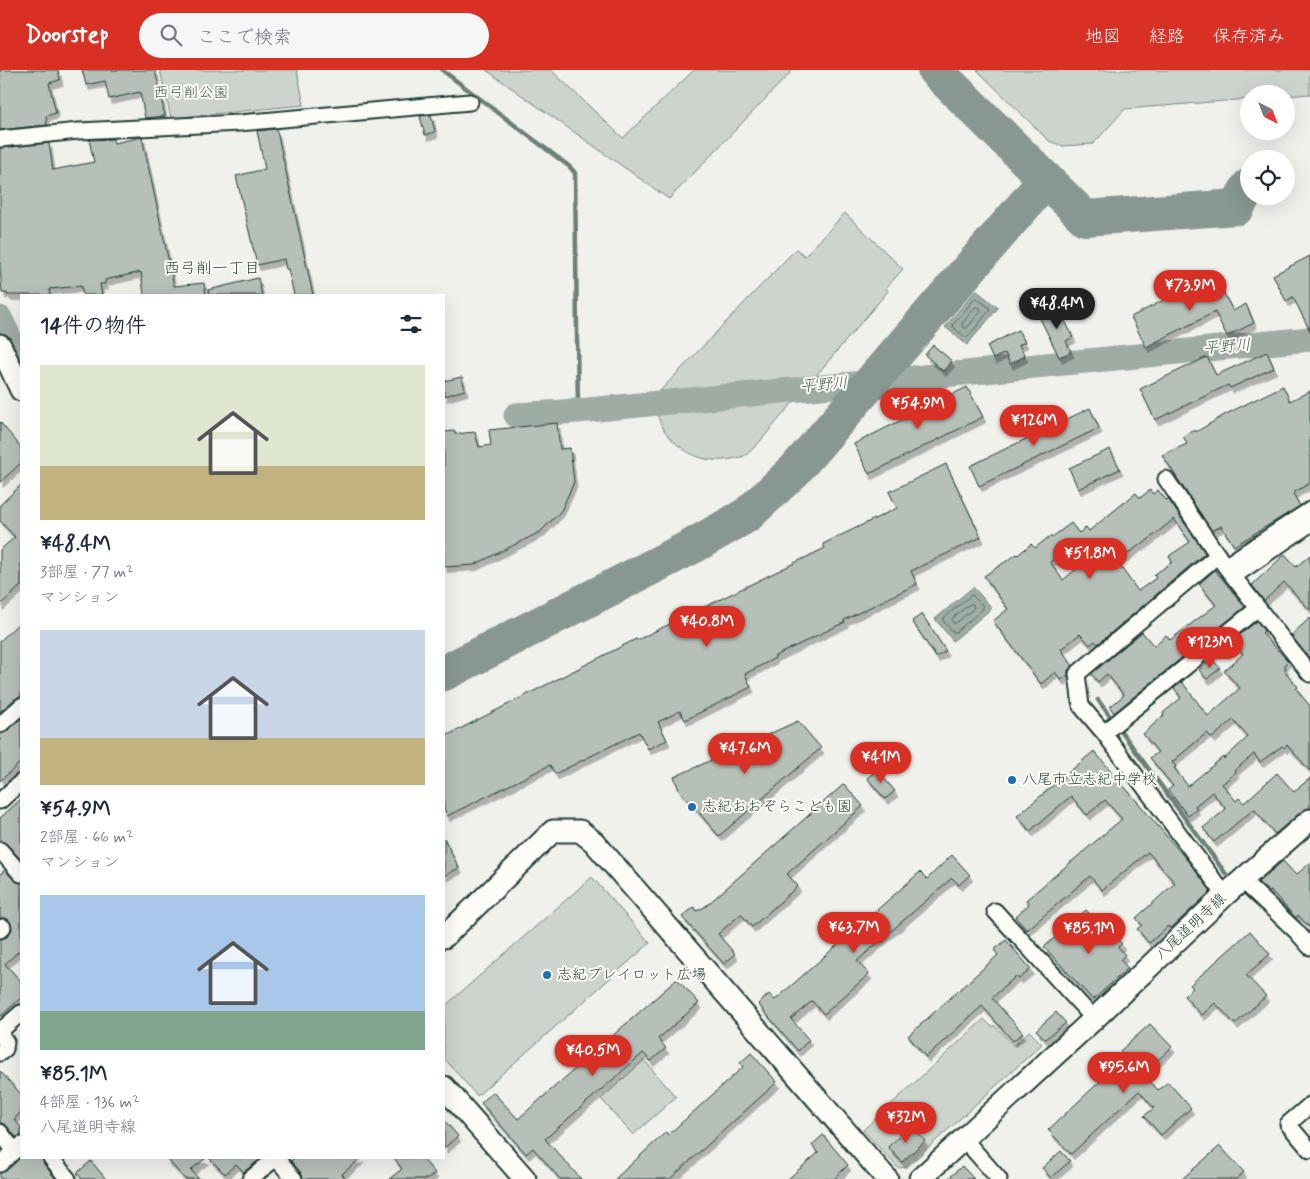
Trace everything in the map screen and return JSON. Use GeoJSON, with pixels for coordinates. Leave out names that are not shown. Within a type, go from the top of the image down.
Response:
{"type":"FeatureCollection","features":[{"type":"Feature","properties":{"kind":"main road"},"geometry":{"type":"LineString","coordinates":[[0,345],[20,388]]}},
{"type":"Feature","properties":{"kind":"main road","name":"八尾道明寺線"},"geometry":{"type":"LineString","coordinates":[[920,1179],[1225,895],[1307,828]]}},
{"type":"Feature","properties":{"kind":"main road"},"geometry":{"type":"LineString","coordinates":[[445,936],[554,831],[580,831],[594,842],[887,1179]]}},
{"type":"Feature","properties":{"kind":"main road"},"geometry":{"type":"LineString","coordinates":[[445,1088],[525,1179]]}},
{"type":"Feature","properties":{"kind":"street"},"geometry":{"type":"LineString","coordinates":[[0,139],[80,131],[239,123],[470,102]]}},
{"type":"Feature","properties":{"kind":"street"},"geometry":{"type":"LineString","coordinates":[[1166,478],[1226,566],[1310,674]]}},
{"type":"Feature","properties":{"kind":"street"},"geometry":{"type":"LineString","coordinates":[[1225,895],[1104,733],[1081,706],[1077,674],[1226,566],[1280,535],[1310,510]]}},
{"type":"Feature","properties":{"kind":"street"},"geometry":{"type":"LineString","coordinates":[[1280,535],[1306,527]]}},
{"type":"Feature","properties":{"kind":"street"},"geometry":{"type":"LineString","coordinates":[[1104,733],[1258,608]]}},
{"type":"Feature","properties":{"kind":"street"},"geometry":{"type":"LineString","coordinates":[[0,725],[20,707]]}},
{"type":"Feature","properties":{"kind":"street"},"geometry":{"type":"LineString","coordinates":[[0,801],[20,783]]}},
{"type":"Feature","properties":{"kind":"street"},"geometry":{"type":"LineString","coordinates":[[0,850],[20,873]]}},
{"type":"Feature","properties":{"kind":"street"},"geometry":{"type":"LineString","coordinates":[[1242,880],[1296,931],[1310,947]]}},
{"type":"Feature","properties":{"kind":"street"},"geometry":{"type":"LineString","coordinates":[[995,911],[1094,1019]]}},
{"type":"Feature","properties":{"kind":"street"},"geometry":{"type":"LineString","coordinates":[[0,1053],[5,1049],[6,1042],[0,1033],[20,1014]]}},
{"type":"Feature","properties":{"kind":"street"},"geometry":{"type":"LineString","coordinates":[[1310,1105],[1288,1124],[1310,1150]]}},
{"type":"Feature","properties":{"kind":"street"},"geometry":{"type":"LineString","coordinates":[[0,1132],[18,1147],[0,1164]]}},
{"type":"Feature","properties":{"kind":"street"},"geometry":{"type":"LineString","coordinates":[[963,1138],[1000,1179]]}},
{"type":"Feature","properties":{"kind":"street"},"geometry":{"type":"LineString","coordinates":[[52,1159],[68,1179]]}},
{"type":"Feature","properties":{"kind":"street"},"geometry":{"type":"LineString","coordinates":[[250,1179],[273,1159]]}},
{"type":"Feature","properties":{"kind":"street"},"geometry":{"type":"LineString","coordinates":[[275,1159],[294,1179]]}},
{"type":"Feature","properties":{"kind":"green space","name":"西弓削公園"},"geometry":{"type":"Polygon","coordinates":[[[160,70],[297,70],[304,105],[171,118],[160,70]]]}},
{"type":"Feature","properties":{"kind":"green space"},"geometry":{"type":"Polygon","coordinates":[[[486,70],[551,70],[623,138],[694,70],[793,70],[669,199],[486,70]]]}},
{"type":"Feature","properties":{"kind":"green space"},"geometry":{"type":"Polygon","coordinates":[[[977,70],[1310,70],[1310,94],[1295,95],[1295,85],[1240,85],[1240,100],[1125,109],[1093,144],[1063,146],[1049,141],[977,70]]]}},
{"type":"Feature","properties":{"kind":"green space"},"geometry":{"type":"Polygon","coordinates":[[[845,213],[903,269],[886,288],[888,291],[756,446],[747,454],[734,459],[712,460],[702,458],[683,449],[666,433],[660,423],[656,403],[659,392],[796,249],[805,256],[845,213]]]}},
{"type":"Feature","properties":{"kind":"green space","name":"志紀プレイロット広場"},"geometry":{"type":"Polygon","coordinates":[[[592,877],[650,943],[477,1096],[445,1059],[445,1006],[592,877]]]}},
{"type":"Feature","properties":{"kind":"green space"},"geometry":{"type":"Polygon","coordinates":[[[984,1019],[991,1026],[995,1026],[1014,1046],[1029,1031],[1042,1044],[907,1167],[898,1168],[863,1130],[984,1019]]]}},
{"type":"Feature","properties":{"kind":"green space"},"geometry":{"type":"Polygon","coordinates":[[[644,1060],[676,1097],[633,1135],[601,1099],[644,1060]]]}},
{"type":"Feature","properties":{"kind":"water"},"geometry":{"type":"Polygon","coordinates":[[[976,290],[998,308],[967,345],[945,327],[976,290]]]}},
{"type":"Feature","properties":{"kind":"water"},"geometry":{"type":"Polygon","coordinates":[[[973,587],[992,608],[953,641],[935,619],[973,587]]]}},
{"type":"Feature","properties":{"kind":"building"},"geometry":{"type":"Polygon","coordinates":[[[0,70],[58,70],[60,80],[49,83],[56,113],[46,116],[47,125],[0,130],[0,70]]]}},
{"type":"Feature","properties":{"kind":"building"},"geometry":{"type":"Polygon","coordinates":[[[82,70],[155,70],[165,116],[145,118],[140,92],[109,99],[105,81],[86,85],[82,70]]]}},
{"type":"Feature","properties":{"kind":"building"},"geometry":{"type":"Polygon","coordinates":[[[431,115],[435,132],[425,135],[420,116],[431,115]]]}},
{"type":"Feature","properties":{"kind":"building"},"geometry":{"type":"Polygon","coordinates":[[[275,129],[277,131],[313,294],[294,294],[284,259],[257,265],[236,176],[265,169],[257,131],[275,129]]]}},
{"type":"Feature","properties":{"kind":"building"},"geometry":{"type":"Polygon","coordinates":[[[142,137],[174,286],[204,283],[206,294],[144,294],[141,272],[105,280],[105,284],[100,284],[102,294],[83,294],[81,286],[49,289],[50,294],[7,295],[7,293],[2,293],[0,268],[0,148],[49,143],[53,170],[94,162],[89,140],[113,139],[114,143],[142,137]]]}},
{"type":"Feature","properties":{"kind":"building"},"geometry":{"type":"Polygon","coordinates":[[[1310,256],[1310,331],[1293,297],[1286,301],[1273,275],[1310,256]]]}},
{"type":"Feature","properties":{"kind":"building"},"geometry":{"type":"Polygon","coordinates":[[[1214,274],[1233,311],[1246,304],[1254,323],[1227,336],[1215,312],[1146,347],[1131,317],[1214,274]]]}},
{"type":"Feature","properties":{"kind":"building"},"geometry":{"type":"Polygon","coordinates":[[[258,278],[262,294],[209,294],[208,290],[258,278]]]}},
{"type":"Feature","properties":{"kind":"building"},"geometry":{"type":"Polygon","coordinates":[[[1057,305],[1073,337],[1066,341],[1071,352],[1059,357],[1038,314],[1057,305]]]}},
{"type":"Feature","properties":{"kind":"building"},"geometry":{"type":"Polygon","coordinates":[[[1018,330],[1025,342],[1019,345],[1025,356],[1010,364],[1005,353],[993,359],[987,346],[1018,330]]]}},
{"type":"Feature","properties":{"kind":"building"},"geometry":{"type":"Polygon","coordinates":[[[933,345],[952,361],[943,371],[925,355],[933,345]]]}},
{"type":"Feature","properties":{"kind":"building"},"geometry":{"type":"Polygon","coordinates":[[[1267,352],[1274,368],[1230,388],[1228,385],[1155,420],[1140,389],[1207,357],[1216,375],[1267,352]]]}},
{"type":"Feature","properties":{"kind":"building"},"geometry":{"type":"Polygon","coordinates":[[[462,377],[465,390],[445,396],[445,381],[462,377]]]}},
{"type":"Feature","properties":{"kind":"building"},"geometry":{"type":"Polygon","coordinates":[[[1283,386],[1290,401],[1310,391],[1310,483],[1293,493],[1300,506],[1234,546],[1221,526],[1212,531],[1162,455],[1187,444],[1183,436],[1195,430],[1196,432],[1226,414],[1283,386]]]}},
{"type":"Feature","properties":{"kind":"building"},"geometry":{"type":"Polygon","coordinates":[[[967,387],[983,417],[869,474],[854,444],[967,387]]]}},
{"type":"Feature","properties":{"kind":"building"},"geometry":{"type":"Polygon","coordinates":[[[1090,408],[1099,428],[979,486],[970,466],[1090,408]]]}},
{"type":"Feature","properties":{"kind":"building"},"geometry":{"type":"Polygon","coordinates":[[[0,422],[20,446],[20,464],[0,482],[0,422]]]}},
{"type":"Feature","properties":{"kind":"building"},"geometry":{"type":"Polygon","coordinates":[[[557,423],[560,449],[570,448],[574,482],[561,511],[540,532],[474,565],[445,567],[445,432],[455,431],[455,434],[475,432],[479,447],[491,445],[489,430],[557,423]]]}},
{"type":"Feature","properties":{"kind":"building"},"geometry":{"type":"Polygon","coordinates":[[[1110,449],[1120,469],[1078,489],[1069,468],[1110,449]]]}},
{"type":"Feature","properties":{"kind":"building"},"geometry":{"type":"Polygon","coordinates":[[[946,464],[981,537],[911,571],[917,584],[775,656],[775,658],[745,674],[751,687],[685,720],[680,711],[658,722],[667,740],[648,749],[639,732],[555,774],[550,765],[447,816],[445,811],[445,736],[636,639],[825,548],[823,544],[897,508],[889,492],[946,464]]]}},
{"type":"Feature","properties":{"kind":"building"},"geometry":{"type":"Polygon","coordinates":[[[20,486],[20,587],[0,605],[0,550],[15,537],[0,521],[0,505],[20,486]]]}},
{"type":"Feature","properties":{"kind":"building"},"geometry":{"type":"Polygon","coordinates":[[[1150,490],[1153,494],[1158,490],[1166,500],[1168,499],[1205,553],[1098,644],[1095,641],[1090,645],[1080,634],[1061,649],[1073,666],[1068,670],[1068,675],[1061,680],[1055,672],[1041,684],[993,621],[1008,609],[984,576],[1018,555],[1031,544],[1035,548],[1071,523],[1079,533],[1086,527],[1089,531],[1136,493],[1140,498],[1150,490]],[[1174,519],[1117,562],[1138,591],[1156,578],[1154,575],[1172,562],[1169,556],[1190,542],[1174,519]],[[1072,545],[1050,562],[1063,580],[1086,561],[1072,545]]]}},
{"type":"Feature","properties":{"kind":"building"},"geometry":{"type":"Polygon","coordinates":[[[1285,554],[1296,567],[1310,555],[1310,610],[1284,582],[1264,601],[1252,585],[1285,554]]]}},
{"type":"Feature","properties":{"kind":"building"},"geometry":{"type":"Polygon","coordinates":[[[1215,570],[1245,607],[1210,635],[1208,634],[1114,713],[1110,707],[1124,695],[1107,674],[1098,682],[1091,674],[1142,632],[1154,646],[1166,635],[1170,640],[1216,605],[1199,584],[1215,570]]]}},
{"type":"Feature","properties":{"kind":"building"},"geometry":{"type":"Polygon","coordinates":[[[922,614],[946,651],[936,657],[912,621],[922,614]]]}},
{"type":"Feature","properties":{"kind":"building"},"geometry":{"type":"Polygon","coordinates":[[[1310,618],[1310,659],[1291,635],[1310,618]]]}},
{"type":"Feature","properties":{"kind":"building"},"geometry":{"type":"Polygon","coordinates":[[[1257,621],[1264,631],[1262,633],[1288,661],[1284,665],[1286,668],[1284,670],[1310,706],[1310,771],[1287,745],[1284,748],[1282,746],[1260,762],[1254,754],[1222,784],[1236,801],[1239,798],[1244,803],[1277,773],[1294,792],[1310,778],[1310,808],[1302,811],[1275,834],[1254,809],[1214,842],[1203,828],[1226,809],[1212,792],[1195,806],[1197,809],[1188,816],[1168,790],[1173,786],[1150,758],[1158,752],[1143,734],[1181,698],[1174,688],[1182,682],[1208,716],[1240,688],[1224,671],[1243,654],[1232,641],[1257,621]],[[1233,720],[1212,738],[1207,733],[1203,736],[1172,762],[1176,767],[1174,768],[1188,786],[1223,757],[1224,759],[1248,737],[1233,720]]]}},
{"type":"Feature","properties":{"kind":"building"},"geometry":{"type":"Polygon","coordinates":[[[20,622],[20,697],[15,699],[0,712],[0,641],[20,622]]]}},
{"type":"Feature","properties":{"kind":"building"},"geometry":{"type":"Polygon","coordinates":[[[1212,659],[1220,668],[1207,679],[1199,670],[1212,659]]]}},
{"type":"Feature","properties":{"kind":"building"},"geometry":{"type":"Polygon","coordinates":[[[20,719],[20,763],[0,781],[0,734],[6,732],[20,719]]]}},
{"type":"Feature","properties":{"kind":"building"},"geometry":{"type":"Polygon","coordinates":[[[798,721],[821,748],[719,836],[679,790],[674,777],[798,721]]]}},
{"type":"Feature","properties":{"kind":"building"},"geometry":{"type":"Polygon","coordinates":[[[1094,751],[1193,867],[1211,891],[1170,929],[1168,926],[1149,943],[1137,929],[1142,925],[1136,918],[1175,883],[1148,852],[1102,890],[1090,876],[1027,930],[1015,917],[1029,904],[1026,900],[1122,819],[1105,800],[1087,815],[1071,796],[1030,831],[1017,816],[1094,751]]]}},
{"type":"Feature","properties":{"kind":"building"},"geometry":{"type":"Polygon","coordinates":[[[877,770],[895,791],[885,799],[867,778],[877,770]]]}},
{"type":"Feature","properties":{"kind":"building"},"geometry":{"type":"Polygon","coordinates":[[[844,784],[863,806],[787,874],[798,886],[752,927],[741,914],[718,934],[735,954],[724,964],[682,917],[694,907],[697,911],[706,906],[844,784]]]}},
{"type":"Feature","properties":{"kind":"building"},"geometry":{"type":"Polygon","coordinates":[[[20,800],[20,859],[7,844],[0,841],[0,818],[20,800]]]}},
{"type":"Feature","properties":{"kind":"building"},"geometry":{"type":"Polygon","coordinates":[[[445,840],[459,868],[445,875],[445,840]]]}},
{"type":"Feature","properties":{"kind":"building"},"geometry":{"type":"Polygon","coordinates":[[[952,855],[970,875],[959,885],[952,878],[857,961],[869,974],[824,1014],[812,1001],[791,1019],[809,1040],[798,1051],[758,1004],[769,994],[775,1000],[920,872],[927,879],[952,855]]]}},
{"type":"Feature","properties":{"kind":"building"},"geometry":{"type":"Polygon","coordinates":[[[1283,861],[1296,875],[1310,863],[1310,928],[1298,915],[1296,918],[1271,891],[1269,892],[1258,882],[1283,861]]]}},
{"type":"Feature","properties":{"kind":"building"},"geometry":{"type":"Polygon","coordinates":[[[5,870],[14,880],[20,883],[20,950],[5,964],[20,980],[20,999],[0,1017],[0,939],[7,937],[12,929],[9,920],[0,918],[0,874],[5,870]]]}},
{"type":"Feature","properties":{"kind":"building"},"geometry":{"type":"Polygon","coordinates":[[[1086,910],[1108,934],[1110,931],[1122,944],[1118,947],[1125,955],[1120,960],[1128,968],[1093,1000],[1044,947],[1086,910]]]}},
{"type":"Feature","properties":{"kind":"building"},"geometry":{"type":"Polygon","coordinates":[[[1250,931],[1270,954],[1246,975],[1266,996],[1235,1024],[1215,1003],[1202,1015],[1184,996],[1193,988],[1190,985],[1250,931]]]}},
{"type":"Feature","properties":{"kind":"building"},"geometry":{"type":"Polygon","coordinates":[[[1006,940],[1031,969],[1019,979],[1016,976],[992,998],[1023,1033],[1013,1041],[982,1006],[926,1057],[908,1036],[998,955],[994,950],[1006,940]]]}},
{"type":"Feature","properties":{"kind":"building"},"geometry":{"type":"Polygon","coordinates":[[[677,979],[699,1003],[658,1039],[666,1048],[651,1061],[643,1053],[545,1139],[581,1179],[560,1179],[533,1148],[526,1154],[481,1103],[493,1092],[518,1119],[677,979]]]}},
{"type":"Feature","properties":{"kind":"building"},"geometry":{"type":"Polygon","coordinates":[[[1056,1012],[1066,1023],[1045,1039],[1036,1030],[1056,1012]]]}},
{"type":"Feature","properties":{"kind":"building"},"geometry":{"type":"Polygon","coordinates":[[[1150,1024],[1172,1047],[1143,1074],[1158,1090],[1168,1082],[1191,1108],[1161,1135],[1144,1116],[1154,1108],[1139,1091],[1071,1154],[1048,1130],[1126,1057],[1120,1051],[1150,1024]]]}},
{"type":"Feature","properties":{"kind":"building"},"geometry":{"type":"Polygon","coordinates":[[[751,1053],[777,1082],[670,1179],[615,1179],[666,1132],[668,1135],[743,1067],[740,1063],[751,1053]]]}},
{"type":"Feature","properties":{"kind":"building"},"geometry":{"type":"Polygon","coordinates":[[[0,1071],[20,1093],[20,1113],[14,1119],[20,1126],[20,1136],[16,1137],[7,1126],[0,1123],[0,1071]]]}},
{"type":"Feature","properties":{"kind":"building"},"geometry":{"type":"Polygon","coordinates":[[[445,1121],[458,1136],[445,1147],[445,1121]]]}},
{"type":"Feature","properties":{"kind":"building"},"geometry":{"type":"Polygon","coordinates":[[[911,1126],[925,1141],[902,1162],[888,1147],[911,1126]]]}},
{"type":"Feature","properties":{"kind":"building"},"geometry":{"type":"Polygon","coordinates":[[[823,1135],[848,1165],[834,1179],[788,1179],[818,1153],[812,1145],[823,1135]]]}},
{"type":"Feature","properties":{"kind":"building"},"geometry":{"type":"Polygon","coordinates":[[[1220,1146],[1244,1172],[1236,1179],[1182,1179],[1220,1146]]]}},
{"type":"Feature","properties":{"kind":"building"},"geometry":{"type":"Polygon","coordinates":[[[1061,1151],[1070,1161],[1051,1178],[1042,1168],[1061,1151]]]}},
{"type":"Feature","properties":{"kind":"building"},"geometry":{"type":"Polygon","coordinates":[[[20,1158],[42,1159],[56,1179],[0,1179],[0,1173],[6,1171],[20,1158]]]}},
{"type":"Feature","properties":{"kind":"building"},"geometry":{"type":"Polygon","coordinates":[[[167,1159],[205,1159],[191,1170],[199,1179],[185,1179],[167,1159]]]}},
{"type":"Feature","properties":{"kind":"building"},"geometry":{"type":"Polygon","coordinates":[[[210,1159],[261,1159],[244,1172],[236,1164],[225,1174],[210,1159]]]}},
{"type":"Feature","properties":{"kind":"building"},"geometry":{"type":"Polygon","coordinates":[[[293,1159],[360,1159],[342,1174],[346,1179],[303,1179],[301,1173],[291,1161],[293,1159]]]}},
{"type":"Feature","properties":{"kind":"building"},"geometry":{"type":"Polygon","coordinates":[[[395,1159],[423,1159],[435,1173],[428,1179],[389,1179],[402,1169],[395,1159]]]}},
{"type":"Feature","properties":{"kind":"building"},"geometry":{"type":"Polygon","coordinates":[[[91,1161],[106,1179],[82,1179],[77,1173],[91,1161]]]}},
{"type":"Feature","properties":{"kind":"building"},"geometry":{"type":"Polygon","coordinates":[[[962,1166],[974,1179],[948,1179],[962,1166]]]}},
{"type":"Feature","properties":{"kind":"waterway"},"geometry":{"type":"LineString","coordinates":[[442,70],[570,167],[575,173],[578,411]]}},
{"type":"Feature","properties":{"kind":"waterway","name":"平野川"},"geometry":{"type":"LineString","coordinates":[[0,318],[20,359]]}},
{"type":"Feature","properties":{"kind":"waterway","name":"平野川"},"geometry":{"type":"LineString","coordinates":[[516,415],[578,411],[1310,339]]}},
{"type":"Feature","properties":{"kind":"waterway"},"geometry":{"type":"LineString","coordinates":[[1098,700],[1226,874]]}},
{"type":"Feature","properties":{"kind":"taxiway"},"geometry":{"type":"LineString","coordinates":[[935,70],[1085,218],[1237,207],[1240,202]]}},
{"type":"Feature","properties":{"kind":"taxiway"},"geometry":{"type":"LineString","coordinates":[[445,672],[691,547],[747,515],[795,470],[1046,180]]}},
{"type":"Feature","properties":{"kind":"place","name":"八尾市立志紀中学校"},"geometry":{"type":"Point","coordinates":[1012,780]}},
{"type":"Feature","properties":{"kind":"place","name":"志紀おおぞらこども園"},"geometry":{"type":"Point","coordinates":[692,807]}},
{"type":"Feature","properties":{"kind":"place","name":"志紀プレイロット広場"},"geometry":{"type":"Point","coordinates":[547,975]}},
{"type":"Feature","properties":{"kind":"district","name":"西弓削一丁目"},"geometry":{"type":"Point","coordinates":[212,268]}}]}
